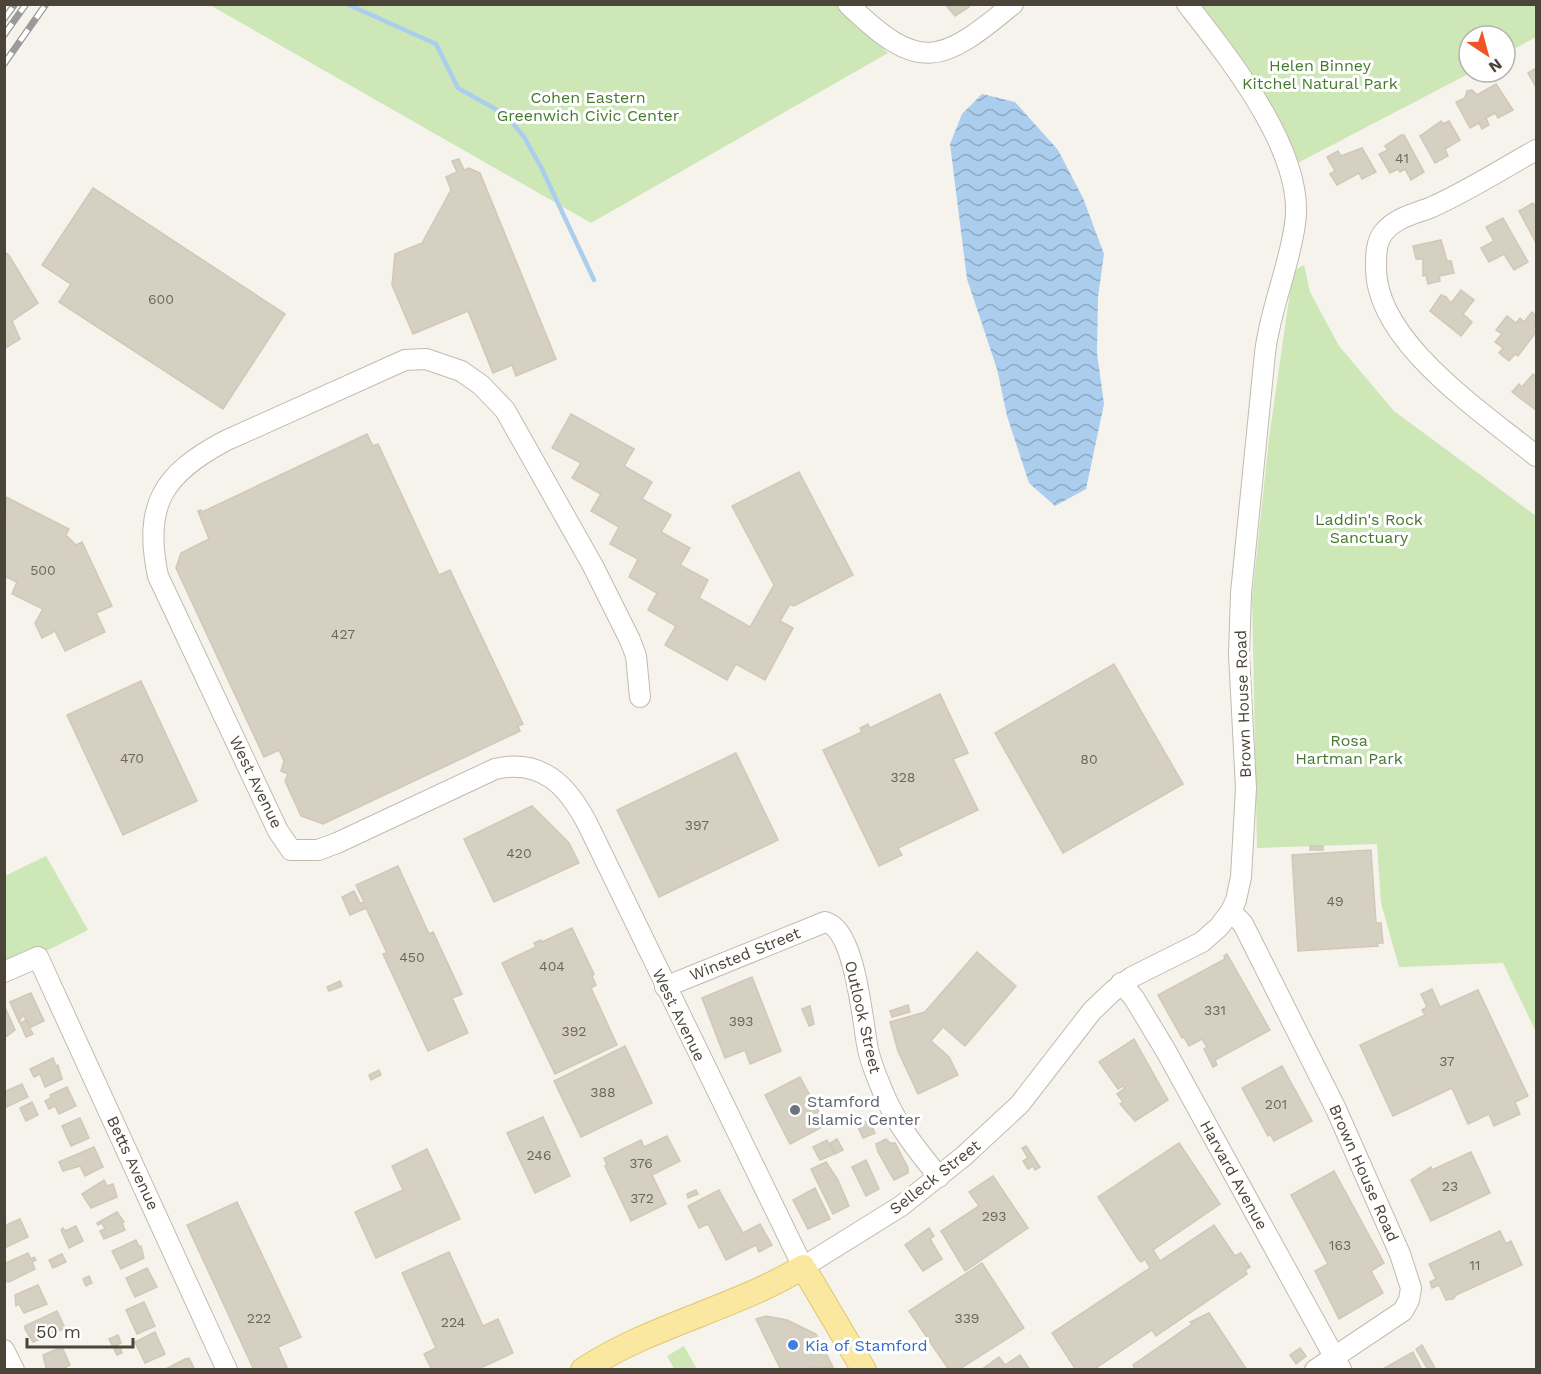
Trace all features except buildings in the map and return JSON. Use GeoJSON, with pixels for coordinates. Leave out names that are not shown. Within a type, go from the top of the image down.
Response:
{"type":"FeatureCollection","features":[{"type":"Feature","properties":{"kind":"main road","name":"Selleck Street"},"geometry":{"type":"LineString","coordinates":[[583,1370],[626,1345],[774,1284],[803,1267]]}},
{"type":"Feature","properties":{"kind":"main road","name":"West Avenue"},"geometry":{"type":"LineString","coordinates":[[803,1267],[864,1370]]}},
{"type":"Feature","properties":{"kind":"street"},"geometry":{"type":"LineString","coordinates":[[848,4],[892,43],[912,52],[927,54],[946,51],[964,42],[1012,4]]}},
{"type":"Feature","properties":{"kind":"street","name":"Brown House Road"},"geometry":{"type":"LineString","coordinates":[[1187,4],[1270,126],[1290,167],[1296,197],[1296,223],[1291,248],[1275,298],[1267,336],[1243,575],[1239,654],[1246,788],[1241,877],[1236,900],[1230,911],[1243,924],[1329,1095],[1410,1281],[1409,1300],[1402,1311],[1337,1364],[1315,1370]]}},
{"type":"Feature","properties":{"kind":"street"},"geometry":{"type":"LineString","coordinates":[[1536,150],[1433,207],[1397,220],[1382,233],[1376,254],[1378,290],[1390,318],[1423,361],[1536,456]]}},
{"type":"Feature","properties":{"kind":"street","name":"West Avenue"},"geometry":{"type":"LineString","coordinates":[[640,697],[636,656],[630,640],[593,566],[505,410],[481,385],[461,370],[447,364],[426,359],[405,360],[225,441],[196,459],[178,474],[162,495],[155,511],[152,530],[158,576],[278,831],[291,850],[318,850],[337,843],[495,769],[509,766],[534,768],[558,784],[576,803],[803,1267]]}},
{"type":"Feature","properties":{"kind":"street","name":"Selleck Street"},"geometry":{"type":"LineString","coordinates":[[803,1267],[891,1212],[939,1177],[1005,1119],[1092,1011],[1121,983],[1202,942],[1219,927],[1230,911]]}},
{"type":"Feature","properties":{"kind":"street","name":"Winsted Street"},"geometry":{"type":"LineString","coordinates":[[665,987],[825,922]]}},
{"type":"Feature","properties":{"kind":"street","name":"Outlook Street"},"geometry":{"type":"LineString","coordinates":[[825,922],[838,928],[844,942],[862,1002],[867,1046],[883,1094],[904,1133],[939,1177]]}},
{"type":"Feature","properties":{"kind":"street","name":"Betts Avenue"},"geometry":{"type":"LineString","coordinates":[[4,972],[38,957],[227,1370]]}},
{"type":"Feature","properties":{"kind":"street","name":"Harvard Avenue"},"geometry":{"type":"LineString","coordinates":[[1121,983],[1134,998],[1166,1051],[1337,1364]]}},
{"type":"Feature","properties":{"kind":"street"},"geometry":{"type":"LineString","coordinates":[[4,1350],[14,1370]]}},
{"type":"Feature","properties":{"kind":"green space","name":"Cohen Eastern Greenwich Civic Center"},"geometry":{"type":"Polygon","coordinates":[[[210,5],[836,5],[888,53],[591,223],[210,5]]]}},
{"type":"Feature","properties":{"kind":"green space","name":"Helen Binney Kitchel Natural Park"},"geometry":{"type":"Polygon","coordinates":[[[1186,5],[1536,5],[1536,37],[1517,47],[1517,24],[1457,24],[1457,80],[1290,167],[1186,5]]]}},
{"type":"Feature","properties":{"kind":"green space"},"geometry":{"type":"Polygon","coordinates":[[[1304,265],[1310,292],[1339,346],[1394,411],[1536,516],[1536,1032],[1503,963],[1399,967],[1381,903],[1377,844],[1257,848],[1252,598],[1269,438],[1293,271],[1304,265]]]}},
{"type":"Feature","properties":{"kind":"green space"},"geometry":{"type":"Polygon","coordinates":[[[46,856],[88,930],[5,972],[5,876],[46,856]]]}},
{"type":"Feature","properties":{"kind":"green space"},"geometry":{"type":"Polygon","coordinates":[[[684,1346],[697,1369],[674,1369],[667,1356],[684,1346]]]}},
{"type":"Feature","properties":{"kind":"water"},"geometry":{"type":"Polygon","coordinates":[[[982,94],[1015,102],[1058,150],[1083,198],[1104,254],[1098,297],[1097,353],[1104,404],[1086,489],[1055,506],[1029,483],[1007,416],[997,369],[967,279],[950,144],[962,114],[982,94]]]}},
{"type":"Feature","properties":{"kind":"waterway"},"geometry":{"type":"LineString","coordinates":[[347,4],[436,44],[458,88],[506,115],[524,137],[541,167],[594,280]]}},
{"type":"Feature","properties":{"kind":"railway"},"geometry":{"type":"LineString","coordinates":[[4,19],[15,4]]}},
{"type":"Feature","properties":{"kind":"railway"},"geometry":{"type":"LineString","coordinates":[[4,35],[26,4]]}},
{"type":"Feature","properties":{"kind":"railway"},"geometry":{"type":"LineString","coordinates":[[4,64],[46,4]]}},
{"type":"Feature","properties":{"kind":"place","name":"Stamford Islamic Center"},"geometry":{"type":"Point","coordinates":[795,1110]}},
{"type":"Feature","properties":{"kind":"place","name":"Kia of Stamford"},"geometry":{"type":"Point","coordinates":[793,1345]}},
{"type":"Feature","properties":{"kind":"park label","name":"Laddin's Rock Sanctuary"},"geometry":{"type":"Point","coordinates":[1369,528]}},
{"type":"Feature","properties":{"kind":"park label","name":"Rosa Hartman Park"},"geometry":{"type":"Point","coordinates":[1349,749]}}]}
